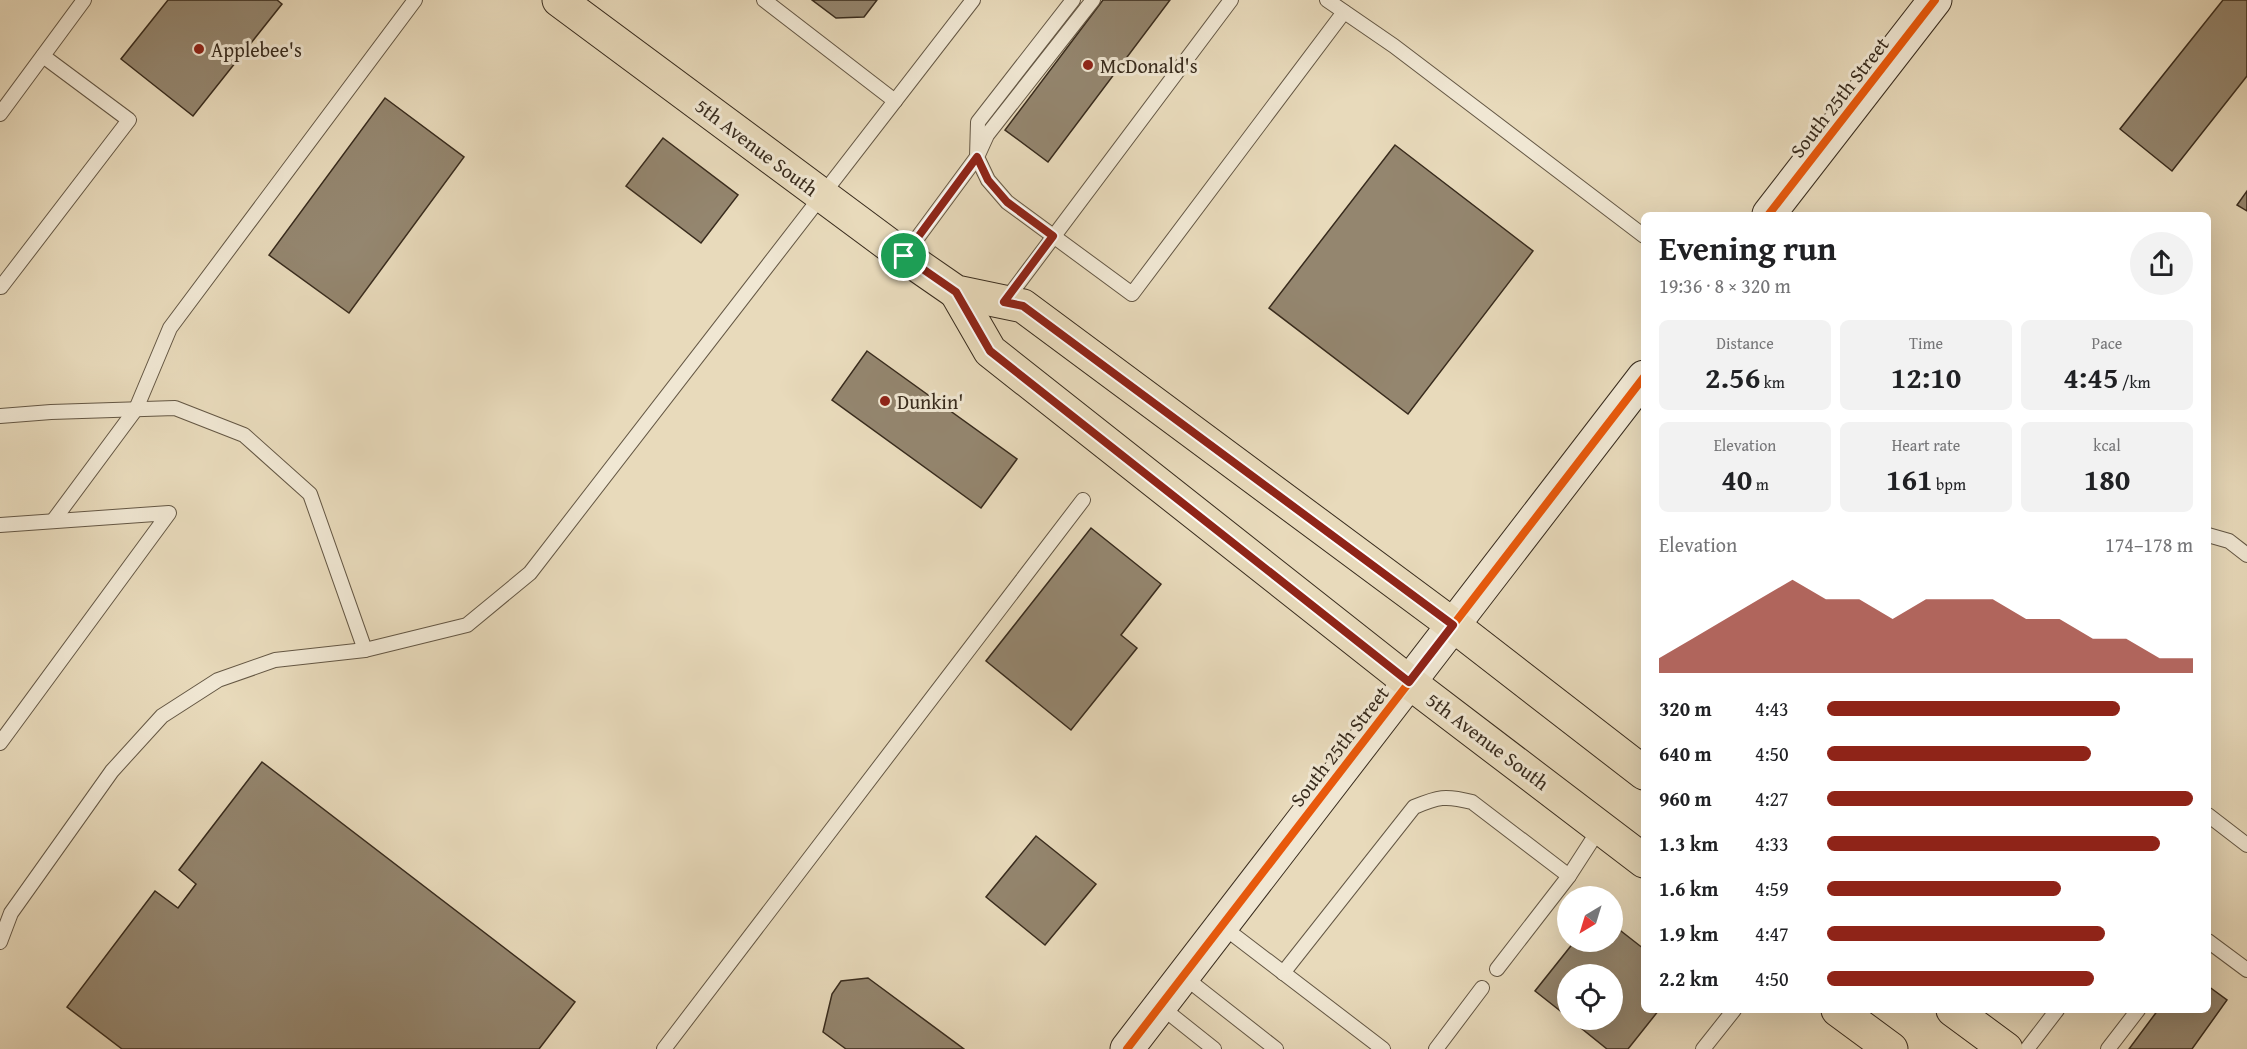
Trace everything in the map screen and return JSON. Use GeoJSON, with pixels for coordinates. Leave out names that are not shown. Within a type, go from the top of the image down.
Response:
{"type":"FeatureCollection","features":[{"type":"Feature","properties":{"kind":"main road","name":"5th Avenue South"},"geometry":{"type":"LineString","coordinates":[[559,0],[821,195],[956,292],[1023,306],[1453,625],[1641,771]]}},
{"type":"Feature","properties":{"kind":"main road","name":"5th Avenue South"},"geometry":{"type":"LineString","coordinates":[[956,292],[990,351],[1409,682],[1641,859]]}},
{"type":"Feature","properties":{"kind":"main road"},"geometry":{"type":"LineString","coordinates":[[1842,1013],[1891,1049]]}},
{"type":"Feature","properties":{"kind":"main road"},"geometry":{"type":"LineString","coordinates":[[1957,1013],[2006,1049]]}},
{"type":"Feature","properties":{"kind":"street","name":"South 25th Street"},"geometry":{"type":"LineString","coordinates":[[1771,212],[1935,0]]}},
{"type":"Feature","properties":{"kind":"street","name":"South 25th Street"},"geometry":{"type":"LineString","coordinates":[[1127,1049],[1641,381]]}},
{"type":"Feature","properties":{"kind":"lane"},"geometry":{"type":"LineString","coordinates":[[0,114],[84,0]]}},
{"type":"Feature","properties":{"kind":"lane"},"geometry":{"type":"LineString","coordinates":[[764,0],[895,101]]}},
{"type":"Feature","properties":{"kind":"lane"},"geometry":{"type":"LineString","coordinates":[[0,942],[11,913],[112,771],[162,716],[218,680],[275,660],[365,651],[467,625],[530,573],[973,0]]}},
{"type":"Feature","properties":{"kind":"lane"},"geometry":{"type":"LineString","coordinates":[[1073,0],[978,122],[977,157],[988,180],[1007,202],[1132,294],[1344,12]]}},
{"type":"Feature","properties":{"kind":"lane"},"geometry":{"type":"LineString","coordinates":[[904,256],[977,157],[987,135],[1093,0]]}},
{"type":"Feature","properties":{"kind":"lane"},"geometry":{"type":"LineString","coordinates":[[1327,0],[1394,46],[1641,235]]}},
{"type":"Feature","properties":{"kind":"lane"},"geometry":{"type":"LineString","coordinates":[[53,521],[136,409],[170,328],[407,3]]}},
{"type":"Feature","properties":{"kind":"lane"},"geometry":{"type":"LineString","coordinates":[[1004,302],[1227,4]]}},
{"type":"Feature","properties":{"kind":"lane"},"geometry":{"type":"LineString","coordinates":[[0,286],[129,120],[43,57]]}},
{"type":"Feature","properties":{"kind":"lane"},"geometry":{"type":"LineString","coordinates":[[0,416],[175,408],[244,435],[310,494],[365,651]]}},
{"type":"Feature","properties":{"kind":"lane"},"geometry":{"type":"LineString","coordinates":[[664,1049],[1083,500]]}},
{"type":"Feature","properties":{"kind":"lane"},"geometry":{"type":"LineString","coordinates":[[0,525],[169,513],[0,743]]}},
{"type":"Feature","properties":{"kind":"lane"},"geometry":{"type":"LineString","coordinates":[[2211,536],[2229,541],[2247,555]]}},
{"type":"Feature","properties":{"kind":"lane"},"geometry":{"type":"LineString","coordinates":[[1283,973],[1414,807],[1438,797],[1472,802],[1569,876]]}},
{"type":"Feature","properties":{"kind":"lane"},"geometry":{"type":"LineString","coordinates":[[2211,817],[2247,846]]}},
{"type":"Feature","properties":{"kind":"lane"},"geometry":{"type":"LineString","coordinates":[[1497,969],[1569,876],[1601,827]]}},
{"type":"Feature","properties":{"kind":"lane"},"geometry":{"type":"LineString","coordinates":[[1222,926],[1383,1049]]}},
{"type":"Feature","properties":{"kind":"lane"},"geometry":{"type":"LineString","coordinates":[[2211,943],[2247,970]]}},
{"type":"Feature","properties":{"kind":"lane"},"geometry":{"type":"LineString","coordinates":[[1184,976],[1276,1049]]}},
{"type":"Feature","properties":{"kind":"lane"},"geometry":{"type":"LineString","coordinates":[[1436,1049],[1482,988]]}},
{"type":"Feature","properties":{"kind":"lane"},"geometry":{"type":"LineString","coordinates":[[1160,1006],[1214,1049]]}},
{"type":"Feature","properties":{"kind":"lane"},"geometry":{"type":"LineString","coordinates":[[1703,1049],[1732,1013]]}},
{"type":"Feature","properties":{"kind":"lane"},"geometry":{"type":"LineString","coordinates":[[2027,1049],[2055,1013]]}},
{"type":"Feature","properties":{"kind":"lane"},"geometry":{"type":"LineString","coordinates":[[2108,1049],[2136,1013]]}},
{"type":"Feature","properties":{"kind":"building"},"geometry":{"type":"Polygon","coordinates":[[[168,0],[277,0],[282,4],[193,116],[121,59],[168,0]]]}},
{"type":"Feature","properties":{"kind":"building"},"geometry":{"type":"Polygon","coordinates":[[[812,0],[877,0],[864,17],[836,18],[812,0]]]}},
{"type":"Feature","properties":{"kind":"building","name":"McDonald's"},"geometry":{"type":"Polygon","coordinates":[[[1103,0],[1170,0],[1048,162],[1005,130],[1103,0]]]}},
{"type":"Feature","properties":{"kind":"building"},"geometry":{"type":"Polygon","coordinates":[[[2223,0],[2247,0],[2247,76],[2172,171],[2120,129],[2223,0]]]}},
{"type":"Feature","properties":{"kind":"building"},"geometry":{"type":"Polygon","coordinates":[[[385,98],[464,157],[349,313],[269,255],[385,98]]]}},
{"type":"Feature","properties":{"kind":"building"},"geometry":{"type":"Polygon","coordinates":[[[663,138],[738,195],[701,243],[626,186],[663,138]]]}},
{"type":"Feature","properties":{"kind":"building"},"geometry":{"type":"Polygon","coordinates":[[[1395,145],[1533,251],[1408,414],[1269,308],[1395,145]]]}},
{"type":"Feature","properties":{"kind":"building"},"geometry":{"type":"Polygon","coordinates":[[[2247,191],[2247,211],[2237,205],[2247,191]]]}},
{"type":"Feature","properties":{"kind":"building"},"geometry":{"type":"Polygon","coordinates":[[[867,351],[1017,459],[981,508],[832,400],[867,351]]]}},
{"type":"Feature","properties":{"kind":"building"},"geometry":{"type":"Polygon","coordinates":[[[1091,528],[1161,584],[1121,635],[1137,648],[1071,730],[986,661],[1091,528]]]}},
{"type":"Feature","properties":{"kind":"building"},"geometry":{"type":"Polygon","coordinates":[[[262,762],[575,1002],[539,1049],[122,1049],[67,1007],[155,891],[178,908],[196,884],[179,870],[262,762]]]}},
{"type":"Feature","properties":{"kind":"building"},"geometry":{"type":"Polygon","coordinates":[[[1036,836],[1096,884],[1045,945],[986,897],[1036,836]]]}},
{"type":"Feature","properties":{"kind":"building"},"geometry":{"type":"Polygon","coordinates":[[[1623,933],[1641,947],[1641,1013],[1657,1013],[1628,1049],[1607,1049],[1583,1030],[1623,1030],[1623,964],[1557,964],[1557,1008],[1535,991],[1566,952],[1623,952],[1623,933]]]}},
{"type":"Feature","properties":{"kind":"building"},"geometry":{"type":"Polygon","coordinates":[[[868,978],[964,1049],[846,1049],[823,1032],[832,994],[841,981],[868,978]]]}},
{"type":"Feature","properties":{"kind":"building"},"geometry":{"type":"Polygon","coordinates":[[[2211,988],[2227,1000],[2192,1049],[2129,1049],[2156,1013],[2211,1013],[2211,988]]]}},
{"type":"Feature","properties":{"kind":"cycle path"},"geometry":{"type":"LineString","coordinates":[[1771,212],[1935,0]]}},
{"type":"Feature","properties":{"kind":"cycle path"},"geometry":{"type":"LineString","coordinates":[[1127,1049],[1641,381]]}},
{"type":"Feature","properties":{"kind":"place","name":"Applebee's"},"geometry":{"type":"Point","coordinates":[199,49]}},
{"type":"Feature","properties":{"kind":"place","name":"McDonald's"},"geometry":{"type":"Point","coordinates":[1088,65]}},
{"type":"Feature","properties":{"kind":"place","name":"Dunkin'"},"geometry":{"type":"Point","coordinates":[885,401]}},
{"type":"Feature","properties":{"kind":"route"},"geometry":{"type":"LineString","coordinates":[[977,157],[988,180],[1007,202],[1053,236],[1004,302],[1023,306],[1453,625],[1409,682],[990,351],[956,292],[904,256],[977,157]]}}]}
